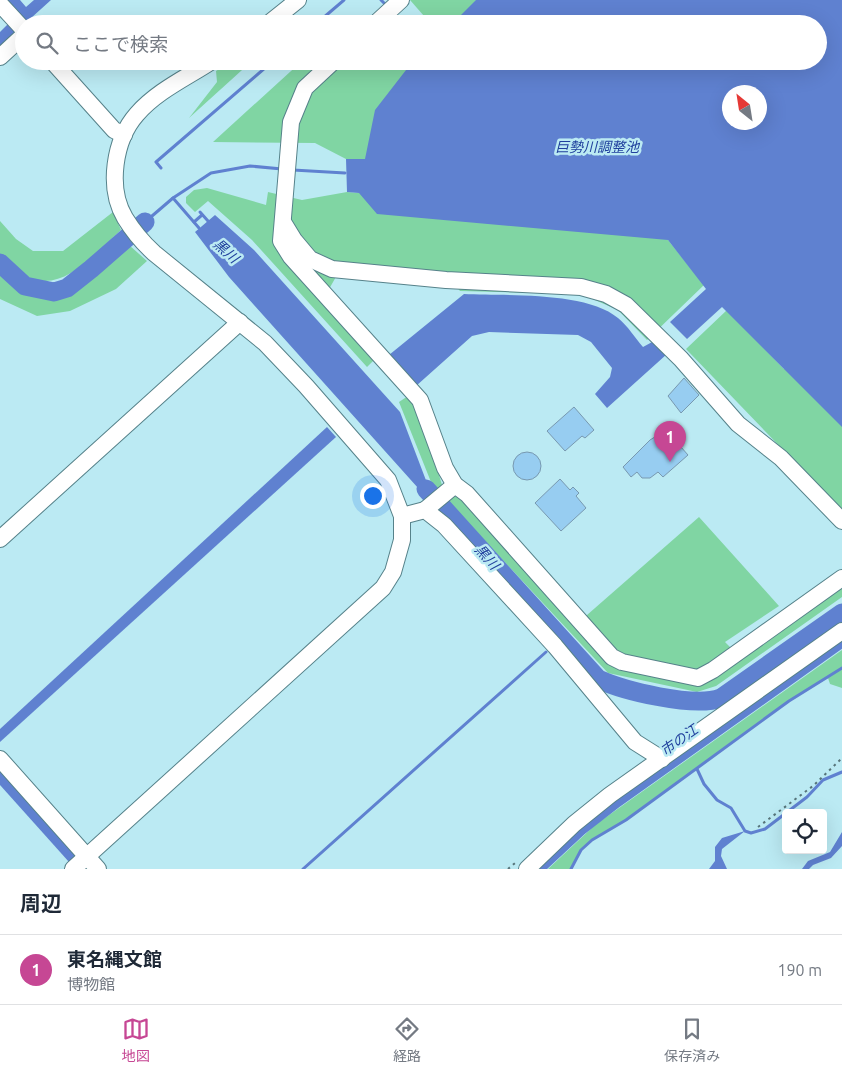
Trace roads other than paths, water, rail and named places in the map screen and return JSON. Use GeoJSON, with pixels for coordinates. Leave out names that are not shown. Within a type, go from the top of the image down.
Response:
{"type":"FeatureCollection","features":[{"type":"Feature","properties":{"kind":"street"},"geometry":{"type":"LineString","coordinates":[[279,15],[298,0]]}},
{"type":"Feature","properties":{"kind":"street"},"geometry":{"type":"LineString","coordinates":[[385,15],[401,0]]}},
{"type":"Feature","properties":{"kind":"street"},"geometry":{"type":"LineString","coordinates":[[0,4],[15,22]]}},
{"type":"Feature","properties":{"kind":"street"},"geometry":{"type":"LineString","coordinates":[[0,56],[15,35]]}},
{"type":"Feature","properties":{"kind":"street"},"geometry":{"type":"LineString","coordinates":[[60,70],[114,130],[124,135]]}},
{"type":"Feature","properties":{"kind":"street"},"geometry":{"type":"LineString","coordinates":[[74,869],[383,588],[393,572],[402,540],[402,516],[388,480],[265,343],[154,254],[124,217],[118,198],[114,172],[117,155],[124,135],[136,115],[157,96],[198,70]]}},
{"type":"Feature","properties":{"kind":"street"},"geometry":{"type":"LineString","coordinates":[[324,70],[305,88],[290,122],[281,240],[291,257],[379,357],[420,400],[445,468],[455,485],[467,494],[558,589],[612,657],[622,662],[698,678],[842,578]]}},
{"type":"Feature","properties":{"kind":"street"},"geometry":{"type":"LineString","coordinates":[[283,222],[294,240],[310,259],[332,269],[446,280],[581,287],[606,294],[626,305],[681,359],[738,424],[781,458],[842,521]]}},
{"type":"Feature","properties":{"kind":"street"},"geometry":{"type":"LineString","coordinates":[[0,539],[240,322]]}},
{"type":"Feature","properties":{"kind":"street"},"geometry":{"type":"LineString","coordinates":[[402,516],[425,510],[455,485]]}},
{"type":"Feature","properties":{"kind":"street"},"geometry":{"type":"LineString","coordinates":[[425,510],[444,525],[548,639],[635,742],[662,759]]}},
{"type":"Feature","properties":{"kind":"street"},"geometry":{"type":"LineString","coordinates":[[527,869],[574,824],[842,631]]}},
{"type":"Feature","properties":{"kind":"street"},"geometry":{"type":"LineString","coordinates":[[0,759],[98,869]]}},
{"type":"Feature","properties":{"kind":"water"},"geometry":{"type":"Polygon","coordinates":[[[6,0],[20,0],[26,7],[34,0],[51,0],[34,15],[15,15],[15,32],[0,46],[0,32],[8,24],[6,0]]]}},
{"type":"Feature","properties":{"kind":"water","name":"巨勢川調整池"},"geometry":{"type":"Polygon","coordinates":[[[476,0],[842,0],[842,427],[722,307],[687,339],[670,322],[706,289],[668,240],[377,214],[359,193],[347,192],[346,159],[365,159],[375,110],[406,70],[827,70],[827,15],[461,15],[476,0]]]}},
{"type":"Feature","properties":{"kind":"water"},"geometry":{"type":"Polygon","coordinates":[[[215,215],[254,250],[400,412],[427,483],[433,490],[427,498],[229,277],[195,232],[215,215]]]}},
{"type":"Feature","properties":{"kind":"water"},"geometry":{"type":"Polygon","coordinates":[[[464,294],[522,295],[586,303],[604,309],[618,318],[643,347],[654,341],[667,354],[607,408],[595,394],[610,377],[612,368],[591,342],[578,335],[489,332],[472,336],[416,386],[389,355],[464,294]]]}},
{"type":"Feature","properties":{"kind":"water"},"geometry":{"type":"Polygon","coordinates":[[[327,427],[336,437],[0,742],[0,729],[327,427]]]}},
{"type":"Feature","properties":{"kind":"water"},"geometry":{"type":"Polygon","coordinates":[[[0,770],[77,856],[69,862],[0,785],[0,770]]]}},
{"type":"Feature","properties":{"kind":"water"},"geometry":{"type":"Polygon","coordinates":[[[745,831],[722,849],[721,856],[727,869],[709,869],[715,861],[715,847],[722,838],[745,831]]]}},
{"type":"Feature","properties":{"kind":"water"},"geometry":{"type":"Polygon","coordinates":[[[842,832],[842,846],[831,858],[813,865],[809,869],[802,869],[808,861],[830,852],[842,832]]]}},
{"type":"Feature","properties":{"kind":"waterway"},"geometry":{"type":"LineString","coordinates":[[326,15],[344,0]]}},
{"type":"Feature","properties":{"kind":"waterway"},"geometry":{"type":"LineString","coordinates":[[381,0],[384,3]]}},
{"type":"Feature","properties":{"kind":"waterway"},"geometry":{"type":"LineString","coordinates":[[161,168],[156,162],[263,70]]}},
{"type":"Feature","properties":{"kind":"waterway"},"geometry":{"type":"LineString","coordinates":[[173,198],[211,173],[250,166],[282,169]]}},
{"type":"Feature","properties":{"kind":"waterway"},"geometry":{"type":"LineString","coordinates":[[293,170],[345,173]]}},
{"type":"Feature","properties":{"kind":"waterway"},"geometry":{"type":"LineString","coordinates":[[145,222],[173,198],[199,228]]}},
{"type":"Feature","properties":{"kind":"waterway"},"geometry":{"type":"LineString","coordinates":[[200,212],[208,221]]}},
{"type":"Feature","properties":{"kind":"waterway"},"geometry":{"type":"LineString","coordinates":[[194,222],[202,215]]}},
{"type":"Feature","properties":{"kind":"waterway","name":"黒川"},"geometry":{"type":"LineString","coordinates":[[0,263],[25,286],[54,292],[67,288],[145,222]]}},
{"type":"Feature","properties":{"kind":"waterway","name":"黒川"},"geometry":{"type":"LineString","coordinates":[[426,489],[598,679],[610,684],[641,693],[677,700],[709,701],[721,698],[842,613]]}},
{"type":"Feature","properties":{"kind":"waterway","name":"市の江"},"geometry":{"type":"LineString","coordinates":[[539,869],[581,830],[617,802],[842,642]]}},
{"type":"Feature","properties":{"kind":"waterway"},"geometry":{"type":"LineString","coordinates":[[303,869],[546,652]]}},
{"type":"Feature","properties":{"kind":"waterway"},"geometry":{"type":"LineString","coordinates":[[571,869],[581,850],[592,840],[626,820],[789,701],[842,668]]}},
{"type":"Feature","properties":{"kind":"waterway"},"geometry":{"type":"LineString","coordinates":[[697,769],[704,784],[717,800],[731,808],[745,831],[751,833],[765,829],[807,797],[823,780],[842,772]]}},
{"type":"Feature","properties":{"kind":"place","name":"東名縄文館"},"geometry":{"type":"Point","coordinates":[670,462]}}]}
